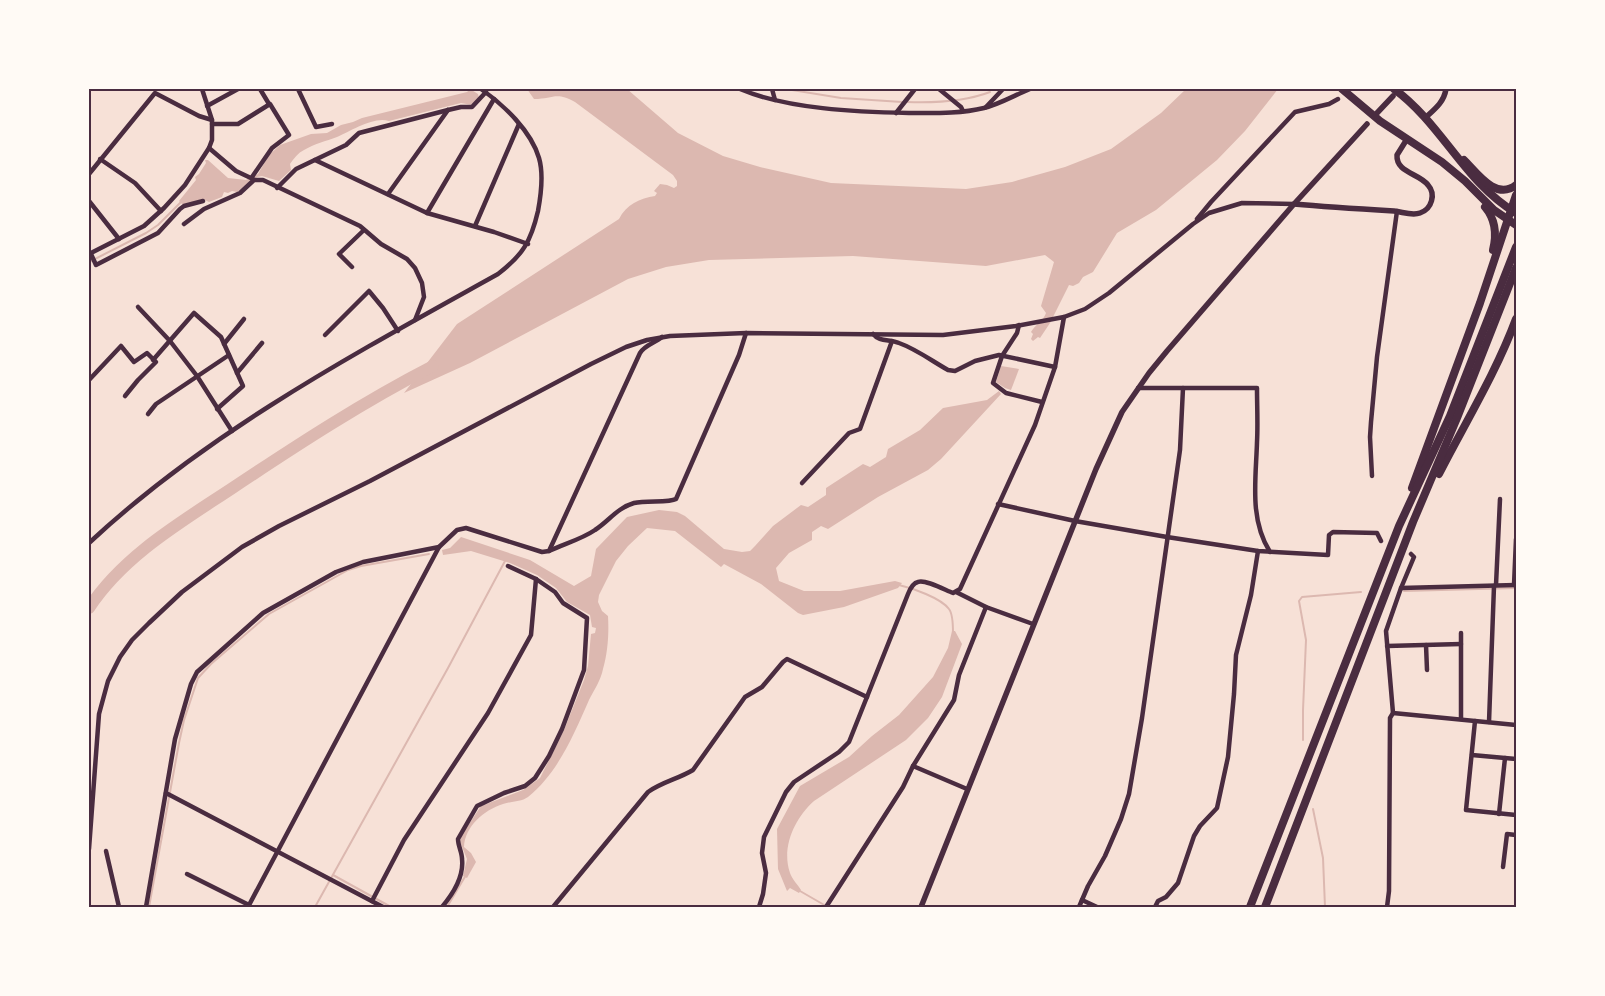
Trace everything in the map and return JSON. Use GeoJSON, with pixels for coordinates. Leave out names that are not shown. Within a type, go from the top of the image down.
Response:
{"type":"FeatureCollection","features":[{"type":"Feature","properties":{"kind":"highway"},"geometry":{"type":"LineString","coordinates":[[1342,89],[1380,122],[1442,162],[1465,181],[1494,210],[1516,225]]}},
{"type":"Feature","properties":{"kind":"highway"},"geometry":{"type":"LineString","coordinates":[[1394,92],[1425,118],[1487,182],[1495,188],[1503,190],[1516,185]]}},
{"type":"Feature","properties":{"kind":"highway"},"geometry":{"type":"LineString","coordinates":[[1445,140],[1470,174],[1500,203],[1513,211]]}},
{"type":"Feature","properties":{"kind":"highway"},"geometry":{"type":"LineString","coordinates":[[1465,181],[1470,192],[1492,216],[1496,236],[1481,292],[1480,303]]}},
{"type":"Feature","properties":{"kind":"highway"},"geometry":{"type":"LineString","coordinates":[[1250,907],[1399,526],[1421,460],[1480,303],[1508,220],[1513,211],[1516,195]]}},
{"type":"Feature","properties":{"kind":"highway"},"geometry":{"type":"LineString","coordinates":[[1265,907],[1413,522],[1457,418],[1504,289],[1516,247]]}},
{"type":"Feature","properties":{"kind":"highway"},"geometry":{"type":"LineString","coordinates":[[1399,526],[1450,416],[1504,289],[1516,268]]}},
{"type":"Feature","properties":{"kind":"highway"},"geometry":{"type":"LineString","coordinates":[[1413,522],[1462,428],[1481,396],[1516,319]]}},
{"type":"Feature","properties":{"kind":"street"},"geometry":{"type":"LineString","coordinates":[[202,89],[212,122],[212,140],[209,148],[185,185],[161,211],[144,226],[92,257],[96,265],[158,233],[180,209],[204,201]]}},
{"type":"Feature","properties":{"kind":"street"},"geometry":{"type":"LineString","coordinates":[[207,106],[238,89]]}},
{"type":"Feature","properties":{"kind":"street"},"geometry":{"type":"LineString","coordinates":[[184,224],[204,208],[240,193],[253,179],[272,148],[289,135],[260,89]]}},
{"type":"Feature","properties":{"kind":"street"},"geometry":{"type":"LineString","coordinates":[[298,89],[316,127],[332,124]]}},
{"type":"Feature","properties":{"kind":"street"},"geometry":{"type":"LineString","coordinates":[[89,543],[126,509],[170,474],[232,432],[328,369],[498,274],[513,263],[528,244],[534,231],[540,203],[540,159],[536,149],[519,124],[481,89]]}},
{"type":"Feature","properties":{"kind":"street"},"geometry":{"type":"LineString","coordinates":[[740,89],[775,100],[833,108],[896,112],[963,111],[985,108],[1030,89]]}},
{"type":"Feature","properties":{"kind":"street"},"geometry":{"type":"LineString","coordinates":[[772,89],[775,100]]}},
{"type":"Feature","properties":{"kind":"street"},"geometry":{"type":"LineString","coordinates":[[896,112],[915,89]]}},
{"type":"Feature","properties":{"kind":"street"},"geometry":{"type":"LineString","coordinates":[[939,89],[962,107],[963,111]]}},
{"type":"Feature","properties":{"kind":"street"},"geometry":{"type":"LineString","coordinates":[[985,108],[1003,89]]}},
{"type":"Feature","properties":{"kind":"street"},"geometry":{"type":"LineString","coordinates":[[1425,118],[1441,103],[1445,97],[1446,89]]}},
{"type":"Feature","properties":{"kind":"street"},"geometry":{"type":"LineString","coordinates":[[277,188],[296,169],[346,145],[359,133],[461,107],[472,107],[486,92]]}},
{"type":"Feature","properties":{"kind":"street"},"geometry":{"type":"LineString","coordinates":[[1376,113],[1394,92]]}},
{"type":"Feature","properties":{"kind":"street"},"geometry":{"type":"LineString","coordinates":[[89,174],[155,94],[212,122],[238,124],[269,104]]}},
{"type":"Feature","properties":{"kind":"street"},"geometry":{"type":"LineString","coordinates":[[1193,224],[1288,118],[1295,112],[1329,104],[1338,98]]}},
{"type":"Feature","properties":{"kind":"street"},"geometry":{"type":"LineString","coordinates":[[427,213],[494,99]]}},
{"type":"Feature","properties":{"kind":"street"},"geometry":{"type":"LineString","coordinates":[[388,194],[448,110]]}},
{"type":"Feature","properties":{"kind":"street"},"geometry":{"type":"LineString","coordinates":[[475,226],[519,124]]}},
{"type":"Feature","properties":{"kind":"street"},"geometry":{"type":"LineString","coordinates":[[922,907],[1033,624],[1107,441],[1122,412],[1167,351],[1294,204],[1367,124]]}},
{"type":"Feature","properties":{"kind":"street"},"geometry":{"type":"LineString","coordinates":[[89,850],[99,714],[108,681],[132,640],[182,592],[242,548],[279,526],[370,481],[591,364],[626,347],[646,340],[663,337],[746,333],[943,335],[1022,325],[1064,317],[1085,308],[1109,293],[1209,213],[1242,203],[1294,204],[1414,214],[1422,212],[1427,209],[1431,202],[1432,194],[1430,186],[1423,179],[1399,165],[1397,155],[1407,139]]}},
{"type":"Feature","properties":{"kind":"street"},"geometry":{"type":"LineString","coordinates":[[209,148],[236,171],[253,179],[263,180],[360,226],[380,244],[407,259],[415,268],[422,284],[424,297],[415,320]]}},
{"type":"Feature","properties":{"kind":"street"},"geometry":{"type":"LineString","coordinates":[[100,159],[135,183],[161,211]]}},
{"type":"Feature","properties":{"kind":"street"},"geometry":{"type":"LineString","coordinates":[[315,160],[427,213],[475,226],[528,244]]}},
{"type":"Feature","properties":{"kind":"street"},"geometry":{"type":"LineString","coordinates":[[89,201],[119,240]]}},
{"type":"Feature","properties":{"kind":"street"},"geometry":{"type":"LineString","coordinates":[[1372,476],[1371,422],[1377,357],[1396,211]]}},
{"type":"Feature","properties":{"kind":"street"},"geometry":{"type":"LineString","coordinates":[[352,267],[339,254],[364,230]]}},
{"type":"Feature","properties":{"kind":"street"},"geometry":{"type":"LineString","coordinates":[[325,335],[369,290],[398,331]]}},
{"type":"Feature","properties":{"kind":"street"},"geometry":{"type":"LineString","coordinates":[[138,307],[170,341],[197,376],[232,432]]}},
{"type":"Feature","properties":{"kind":"street"},"geometry":{"type":"LineString","coordinates":[[153,360],[194,313],[220,337],[243,386],[217,408]]}},
{"type":"Feature","properties":{"kind":"street"},"geometry":{"type":"LineString","coordinates":[[956,592],[960,589],[1035,425],[1055,367],[1064,317]]}},
{"type":"Feature","properties":{"kind":"street"},"geometry":{"type":"LineString","coordinates":[[224,344],[244,319]]}},
{"type":"Feature","properties":{"kind":"street"},"geometry":{"type":"LineString","coordinates":[[1022,325],[1002,356],[993,383],[1001,389],[1042,402]]}},
{"type":"Feature","properties":{"kind":"street"},"geometry":{"type":"LineString","coordinates":[[187,874],[249,906],[439,547],[457,530],[466,528],[542,552],[549,551],[589,534],[615,512],[633,503],[660,500],[672,501],[676,499],[740,355],[746,333]]}},
{"type":"Feature","properties":{"kind":"street"},"geometry":{"type":"LineString","coordinates":[[873,334],[880,339],[898,342],[948,370],[955,371],[984,358],[1002,356],[1055,367]]}},
{"type":"Feature","properties":{"kind":"street"},"geometry":{"type":"LineString","coordinates":[[549,551],[640,353],[644,348],[663,337]]}},
{"type":"Feature","properties":{"kind":"street"},"geometry":{"type":"LineString","coordinates":[[802,482],[850,433],[860,429],[892,341]]}},
{"type":"Feature","properties":{"kind":"street"},"geometry":{"type":"LineString","coordinates":[[237,374],[262,343]]}},
{"type":"Feature","properties":{"kind":"street"},"geometry":{"type":"LineString","coordinates":[[89,380],[121,346],[134,362],[147,353],[156,362],[125,396]]}},
{"type":"Feature","properties":{"kind":"street"},"geometry":{"type":"LineString","coordinates":[[148,414],[156,404],[229,355]]}},
{"type":"Feature","properties":{"kind":"street"},"geometry":{"type":"LineString","coordinates":[[1138,388],[1257,388],[1256,512],[1263,540],[1270,552]]}},
{"type":"Feature","properties":{"kind":"street"},"geometry":{"type":"LineString","coordinates":[[1079,907],[1088,886],[1106,856],[1129,794],[1180,450],[1183,388]]}},
{"type":"Feature","properties":{"kind":"street"},"geometry":{"type":"LineString","coordinates":[[1488,722],[1500,499]]}},
{"type":"Feature","properties":{"kind":"street"},"geometry":{"type":"LineString","coordinates":[[998,504],[1075,521],[1258,551],[1328,555],[1328,535],[1333,532],[1377,533],[1381,541]]}},
{"type":"Feature","properties":{"kind":"street"},"geometry":{"type":"LineString","coordinates":[[1401,588],[1515,585],[1516,539]]}},
{"type":"Feature","properties":{"kind":"street"},"geometry":{"type":"LineString","coordinates":[[146,907],[168,794],[175,739],[191,684],[197,672],[263,613],[336,572],[363,562],[439,547]]}},
{"type":"Feature","properties":{"kind":"street"},"geometry":{"type":"LineString","coordinates":[[1155,907],[1158,901],[1166,897],[1178,883],[1194,836],[1200,826],[1217,808],[1228,757],[1236,656],[1251,595],[1258,551]]}},
{"type":"Feature","properties":{"kind":"street"},"geometry":{"type":"LineString","coordinates":[[1387,907],[1389,891],[1390,718],[1393,713],[1386,632],[1414,556],[1410,554]]}},
{"type":"Feature","properties":{"kind":"street"},"geometry":{"type":"LineString","coordinates":[[442,907],[452,895],[461,874],[462,857],[458,839],[468,820],[480,804],[525,786],[535,778],[558,738],[584,670],[587,618],[563,603],[555,592],[536,579],[508,566]]}},
{"type":"Feature","properties":{"kind":"street"},"geometry":{"type":"LineString","coordinates":[[373,899],[404,840],[488,713],[531,635],[536,579]]}},
{"type":"Feature","properties":{"kind":"street"},"geometry":{"type":"LineString","coordinates":[[759,907],[766,873],[762,853],[764,837],[786,792],[794,782],[839,752],[849,742],[913,585],[923,581],[953,593],[956,592],[986,607],[1033,624]]}},
{"type":"Feature","properties":{"kind":"street"},"geometry":{"type":"LineString","coordinates":[[827,906],[903,787],[913,766],[954,700],[959,675],[986,607]]}},
{"type":"Feature","properties":{"kind":"street"},"geometry":{"type":"LineString","coordinates":[[1461,633],[1461,719]]}},
{"type":"Feature","properties":{"kind":"street"},"geometry":{"type":"LineString","coordinates":[[1388,646],[1461,644]]}},
{"type":"Feature","properties":{"kind":"street"},"geometry":{"type":"LineString","coordinates":[[1426,645],[1427,670]]}},
{"type":"Feature","properties":{"kind":"street"},"geometry":{"type":"LineString","coordinates":[[553,907],[648,792],[658,784],[684,776],[693,770],[745,697],[762,687],[787,659],[867,697]]}},
{"type":"Feature","properties":{"kind":"street"},"geometry":{"type":"LineString","coordinates":[[1393,713],[1516,725]]}},
{"type":"Feature","properties":{"kind":"street"},"geometry":{"type":"LineString","coordinates":[[1475,721],[1466,810],[1516,816]]}},
{"type":"Feature","properties":{"kind":"street"},"geometry":{"type":"LineString","coordinates":[[1472,755],[1516,759]]}},
{"type":"Feature","properties":{"kind":"street"},"geometry":{"type":"LineString","coordinates":[[1499,814],[1505,758]]}},
{"type":"Feature","properties":{"kind":"street"},"geometry":{"type":"LineString","coordinates":[[913,766],[967,789]]}},
{"type":"Feature","properties":{"kind":"street"},"geometry":{"type":"LineString","coordinates":[[168,794],[373,899],[383,907]]}},
{"type":"Feature","properties":{"kind":"street"},"geometry":{"type":"LineString","coordinates":[[1503,867],[1507,834],[1516,835]]}},
{"type":"Feature","properties":{"kind":"street"},"geometry":{"type":"LineString","coordinates":[[106,851],[119,907]]}},
{"type":"Feature","properties":{"kind":"street"},"geometry":{"type":"LineString","coordinates":[[1082,900],[1097,907]]}},
{"type":"Feature","properties":{"kind":"shaded area"},"geometry":{"type":"Polygon","coordinates":[[[470,89],[478,94],[479,98],[472,105],[461,103],[389,121],[370,122],[316,144],[295,158],[290,164],[291,170],[279,181],[262,176],[257,177],[237,192],[224,192],[222,197],[209,202],[203,199],[183,205],[179,201],[196,180],[195,177],[206,163],[205,160],[208,160],[228,178],[246,180],[258,174],[269,155],[280,145],[311,134],[327,133],[341,125],[362,118],[467,92],[470,89]]]}},
{"type":"Feature","properties":{"kind":"shaded area"},"geometry":{"type":"Polygon","coordinates":[[[527,89],[627,89],[678,133],[723,156],[760,167],[831,183],[966,189],[1012,182],[1065,167],[1111,149],[1161,113],[1186,89],[1278,89],[1245,131],[1217,160],[1156,210],[1117,233],[1093,272],[1083,277],[1079,283],[1073,286],[1069,285],[1050,323],[1040,338],[1038,337],[1033,341],[1031,339],[1033,334],[1031,332],[1046,313],[1041,306],[1054,262],[1045,255],[986,266],[853,256],[709,260],[666,267],[628,279],[470,363],[404,393],[457,324],[619,219],[625,210],[634,203],[644,198],[655,196],[657,193],[654,191],[660,184],[674,188],[677,186],[677,181],[673,175],[575,102],[559,96],[534,99],[527,89]]]}},
{"type":"Feature","properties":{"kind":"shaded area"},"geometry":{"type":"Polygon","coordinates":[[[1001,366],[1019,369],[1011,390],[996,382],[1001,366]]]}},
{"type":"Feature","properties":{"kind":"shaded area"},"geometry":{"type":"Polygon","coordinates":[[[999,391],[1001,394],[941,459],[928,470],[878,497],[828,529],[821,526],[812,532],[812,540],[789,553],[776,568],[779,581],[804,591],[840,591],[895,581],[902,583],[898,588],[844,607],[803,615],[761,584],[724,564],[721,567],[675,531],[647,528],[628,546],[616,561],[599,595],[598,602],[602,611],[608,616],[606,656],[601,677],[571,739],[557,765],[528,797],[489,810],[472,826],[465,839],[464,847],[471,853],[476,862],[467,878],[463,876],[467,859],[460,842],[461,836],[481,806],[523,790],[540,778],[564,730],[584,680],[588,666],[591,634],[595,633],[596,628],[592,627],[590,615],[567,602],[556,588],[537,575],[510,563],[471,551],[443,555],[442,550],[450,548],[461,537],[530,560],[574,586],[591,576],[596,549],[627,517],[659,510],[677,512],[685,516],[724,549],[742,552],[750,551],[773,526],[801,505],[808,507],[826,495],[826,488],[863,464],[870,467],[886,457],[888,449],[920,430],[943,408],[987,400],[999,391]]]}},
{"type":"Feature","properties":{"kind":"shaded area"},"geometry":{"type":"Polygon","coordinates":[[[952,631],[955,631],[962,644],[942,697],[928,718],[906,740],[814,801],[801,816],[791,834],[787,853],[790,873],[801,890],[799,893],[790,888],[787,891],[778,869],[777,829],[800,786],[849,757],[899,715],[933,677],[948,648],[952,631]]]}},
{"type":"Feature","properties":{"kind":"waterway"},"geometry":{"type":"LineString","coordinates":[[792,89],[841,98],[902,102]]}},
{"type":"Feature","properties":{"kind":"waterway"},"geometry":{"type":"LineString","coordinates":[[907,102],[949,101],[970,98],[990,92]]}},
{"type":"Feature","properties":{"kind":"waterway"},"geometry":{"type":"LineString","coordinates":[[89,262],[146,233],[158,225],[182,201]]}},
{"type":"Feature","properties":{"kind":"waterway"},"geometry":{"type":"LineString","coordinates":[[89,608],[119,572],[173,527],[330,424],[433,366]]}},
{"type":"Feature","properties":{"kind":"waterway"},"geometry":{"type":"LineString","coordinates":[[149,907],[179,743],[184,720],[198,678],[211,664],[269,614],[348,570],[429,554]]}},
{"type":"Feature","properties":{"kind":"waterway"},"geometry":{"type":"LineString","coordinates":[[315,907],[448,668],[505,561]]}},
{"type":"Feature","properties":{"kind":"waterway"},"geometry":{"type":"LineString","coordinates":[[899,585],[926,594],[945,605],[951,614],[953,633]]}},
{"type":"Feature","properties":{"kind":"waterway"},"geometry":{"type":"LineString","coordinates":[[1404,591],[1516,588]]}},
{"type":"Feature","properties":{"kind":"waterway"},"geometry":{"type":"LineString","coordinates":[[1303,740],[1306,640],[1299,601],[1302,597],[1361,592]]}},
{"type":"Feature","properties":{"kind":"waterway"},"geometry":{"type":"LineString","coordinates":[[1313,809],[1323,858],[1325,907]]}},
{"type":"Feature","properties":{"kind":"waterway"},"geometry":{"type":"LineString","coordinates":[[333,875],[391,907]]}},
{"type":"Feature","properties":{"kind":"waterway"},"geometry":{"type":"LineString","coordinates":[[447,907],[466,875]]}},
{"type":"Feature","properties":{"kind":"waterway"},"geometry":{"type":"LineString","coordinates":[[800,891],[826,906]]}}]}
